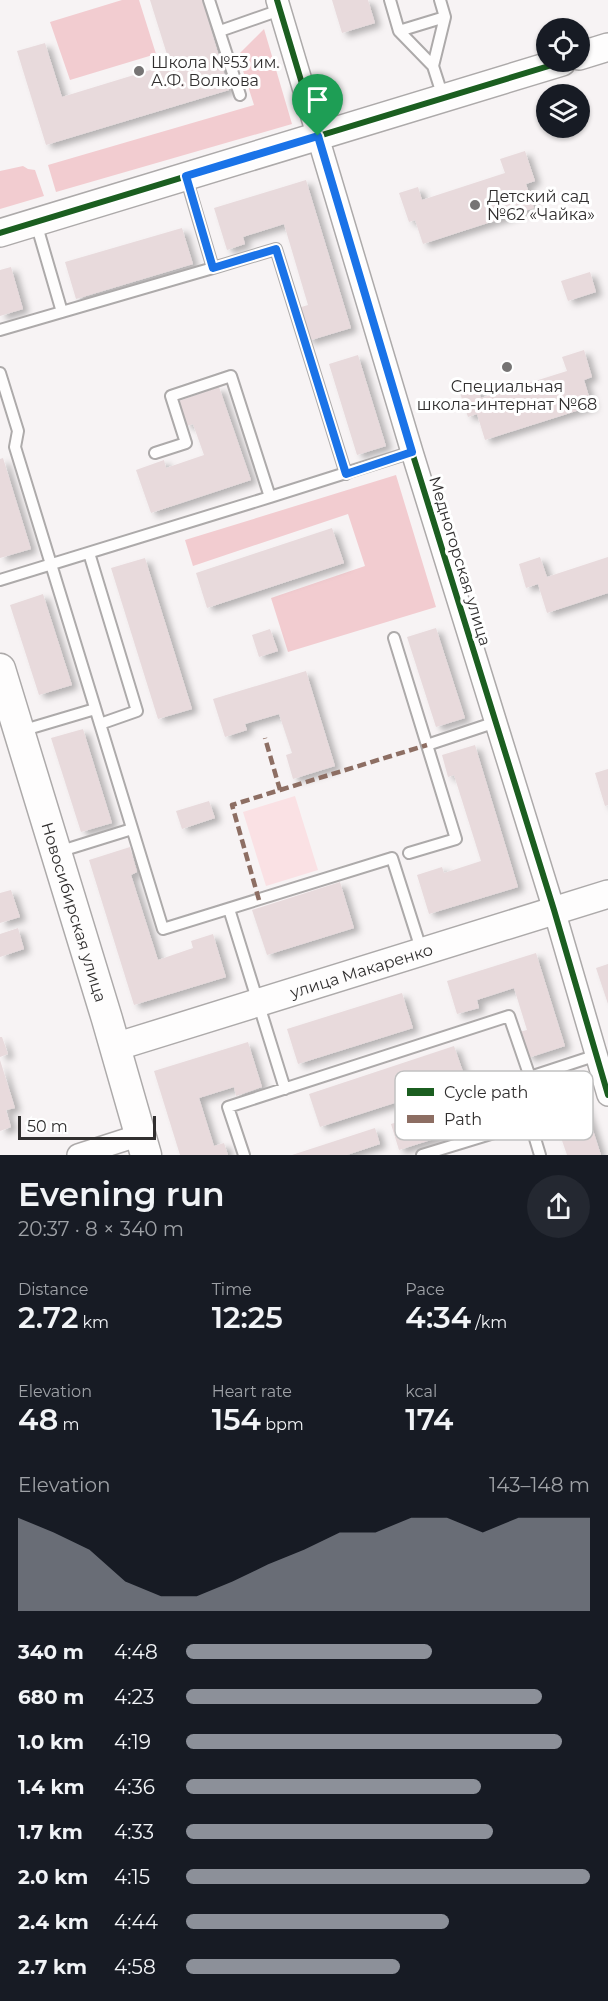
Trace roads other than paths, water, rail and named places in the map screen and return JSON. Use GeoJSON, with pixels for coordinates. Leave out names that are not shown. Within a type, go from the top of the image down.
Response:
{"type":"FeatureCollection","features":[{"type":"Feature","properties":{"kind":"main road","name":"Новосибирская улица"},"geometry":{"type":"LineString","coordinates":[[0,669],[143,1145]]}},
{"type":"Feature","properties":{"kind":"street","name":"Медногорская улица"},"geometry":{"type":"LineString","coordinates":[[279,5],[412,452],[554,910],[608,1095]]}},
{"type":"Feature","properties":{"kind":"street"},"geometry":{"type":"LineString","coordinates":[[590,53],[608,47]]}},
{"type":"Feature","properties":{"kind":"street"},"geometry":{"type":"LineString","coordinates":[[0,233],[536,70]]}},
{"type":"Feature","properties":{"kind":"street","name":"улица Макаренко"},"geometry":{"type":"LineString","coordinates":[[115,1047],[608,894]]}},
{"type":"Feature","properties":{"kind":"street"},"geometry":{"type":"LineString","coordinates":[[78,1155],[143,1145]]}},
{"type":"Feature","properties":{"kind":"lane"},"geometry":{"type":"LineString","coordinates":[[209,0],[240,95]]}},
{"type":"Feature","properties":{"kind":"lane"},"geometry":{"type":"LineString","coordinates":[[390,0],[399,31],[433,66],[443,98]]}},
{"type":"Feature","properties":{"kind":"lane"},"geometry":{"type":"LineString","coordinates":[[433,66],[445,17],[440,0]]}},
{"type":"Feature","properties":{"kind":"lane"},"geometry":{"type":"LineString","coordinates":[[220,31],[279,5]]}},
{"type":"Feature","properties":{"kind":"lane"},"geometry":{"type":"LineString","coordinates":[[399,31],[445,17]]}},
{"type":"Feature","properties":{"kind":"lane"},"geometry":{"type":"LineString","coordinates":[[186,176],[213,268]]}},
{"type":"Feature","properties":{"kind":"lane"},"geometry":{"type":"LineString","coordinates":[[36,222],[62,312]]}},
{"type":"Feature","properties":{"kind":"lane"},"geometry":{"type":"LineString","coordinates":[[0,330],[276,249],[346,474]]}},
{"type":"Feature","properties":{"kind":"lane"},"geometry":{"type":"LineString","coordinates":[[0,373],[18,431],[15,447],[163,929],[392,858],[422,952]]}},
{"type":"Feature","properties":{"kind":"lane"},"geometry":{"type":"LineString","coordinates":[[155,453],[186,442],[171,396],[231,376],[270,497]]}},
{"type":"Feature","properties":{"kind":"lane"},"geometry":{"type":"LineString","coordinates":[[0,580],[412,452]]}},
{"type":"Feature","properties":{"kind":"lane"},"geometry":{"type":"LineString","coordinates":[[89,553],[137,711],[100,724]]}},
{"type":"Feature","properties":{"kind":"lane"},"geometry":{"type":"LineString","coordinates":[[394,638],[456,839],[409,853]]}},
{"type":"Feature","properties":{"kind":"lane"},"geometry":{"type":"LineString","coordinates":[[19,732],[95,709]]}},
{"type":"Feature","properties":{"kind":"lane"},"geometry":{"type":"LineString","coordinates":[[427,745],[496,722]]}},
{"type":"Feature","properties":{"kind":"lane"},"geometry":{"type":"LineString","coordinates":[[56,852],[132,829]]}},
{"type":"Feature","properties":{"kind":"lane"},"geometry":{"type":"LineString","coordinates":[[229,909],[285,1089]]}},
{"type":"Feature","properties":{"kind":"lane"},"geometry":{"type":"LineString","coordinates":[[244,1155],[228,1107],[509,1016],[528,1071]]}},
{"type":"Feature","properties":{"kind":"lane"},"geometry":{"type":"LineString","coordinates":[[548,1071],[597,1055]]}},
{"type":"Feature","properties":{"kind":"lane"},"geometry":{"type":"LineString","coordinates":[[422,1155],[471,1140]]}},
{"type":"Feature","properties":{"kind":"lane"},"geometry":{"type":"LineString","coordinates":[[535,1140],[540,1155]]}},
{"type":"Feature","properties":{"kind":"place","name":"Школа №53 им. А.Ф. Волкова"},"geometry":{"type":"Point","coordinates":[139,71]}},
{"type":"Feature","properties":{"kind":"place","name":"Детский сад №62 «Чайка»"},"geometry":{"type":"Point","coordinates":[475,205]}},
{"type":"Feature","properties":{"kind":"place","name":"Специальная школа-интернат №68"},"geometry":{"type":"Point","coordinates":[507,367]}}]}
